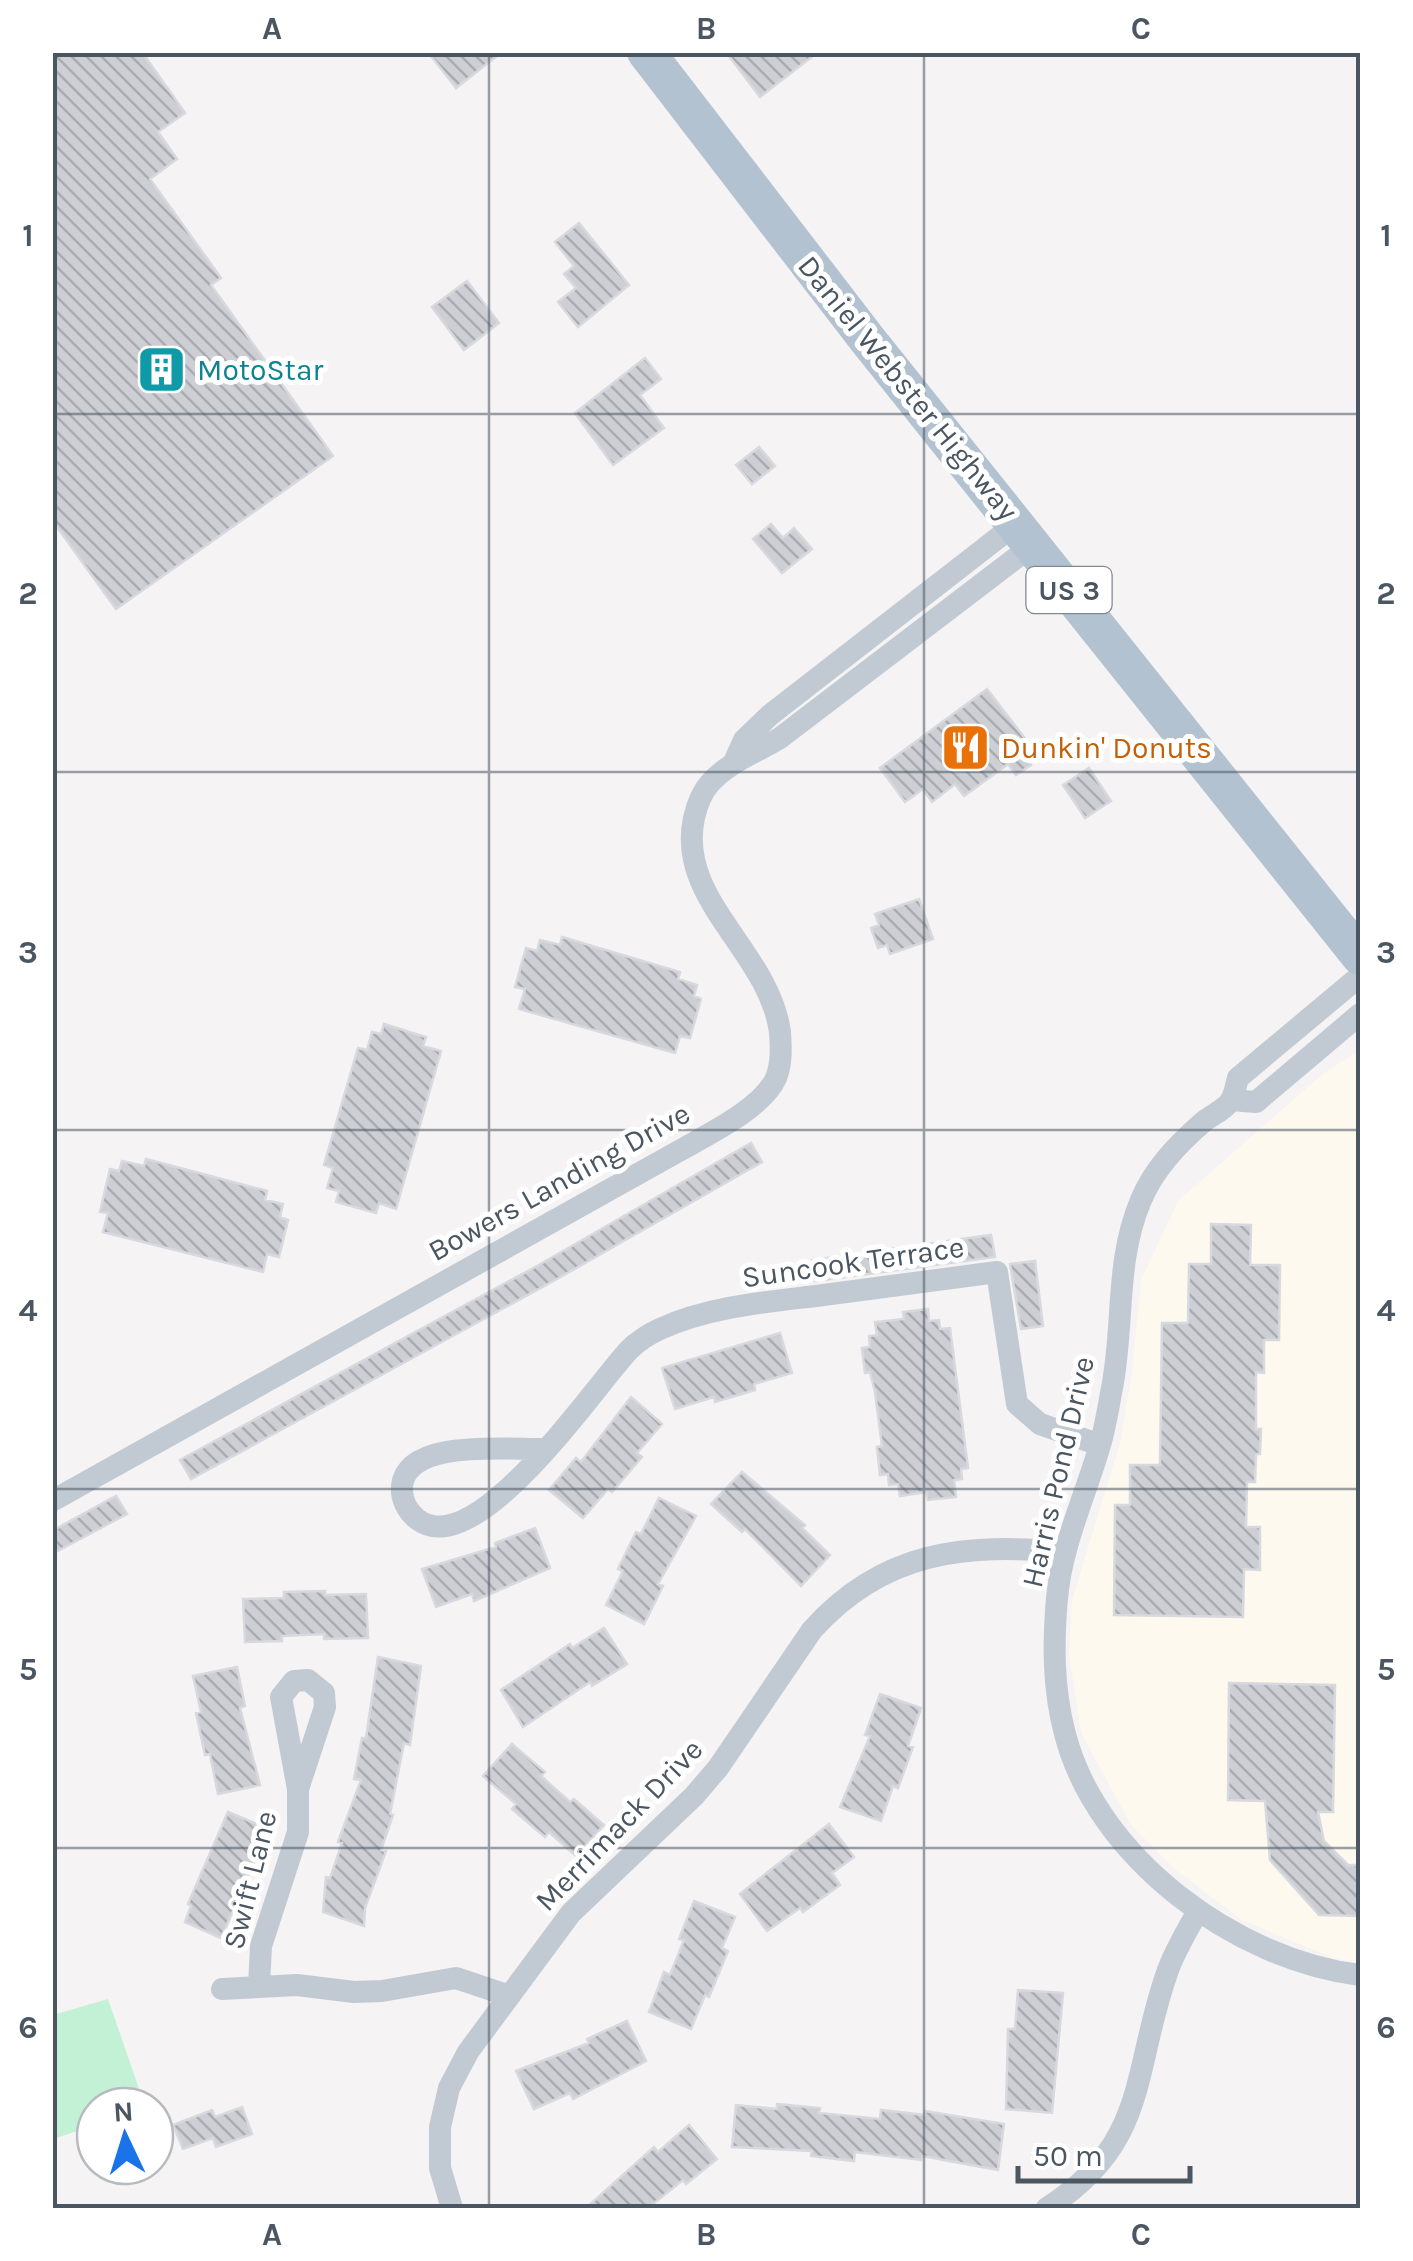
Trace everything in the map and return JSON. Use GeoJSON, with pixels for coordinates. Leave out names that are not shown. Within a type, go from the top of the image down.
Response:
{"type":"FeatureCollection","features":[{"type":"Feature","properties":{"kind":"main road","name":"Daniel Webster Highway"},"geometry":{"type":"LineString","coordinates":[[646,52],[867,339],[1360,956]]}},
{"type":"Feature","properties":{"kind":"street","name":"Bowers Landing Drive"},"geometry":{"type":"LineString","coordinates":[[52,1501],[680,1150],[757,1101],[776,1079],[782,1052],[778,1020],[768,989],[698,877],[691,831],[697,803],[707,786],[734,762],[744,740],[770,715],[1024,534]]}},
{"type":"Feature","properties":{"kind":"street","name":"Harris Pond Drive"},"geometry":{"type":"LineString","coordinates":[[1360,976],[1238,1078],[1231,1100],[1166,1158],[1142,1198],[1124,1255],[1116,1370],[1100,1445],[1065,1552],[1054,1653],[1066,1737],[1078,1769],[1110,1825],[1142,1864],[1198,1911],[1256,1943],[1315,1965],[1360,1975]]}},
{"type":"Feature","properties":{"kind":"street","name":"Harris Pond Drive"},"geometry":{"type":"LineString","coordinates":[[1231,1100],[1256,1102],[1360,1014]]}},
{"type":"Feature","properties":{"kind":"street","name":"Suncook Terrace"},"geometry":{"type":"LineString","coordinates":[[544,1449],[430,1454],[404,1476],[403,1499],[425,1524],[466,1521],[498,1499],[544,1449],[631,1347],[662,1328],[698,1316],[771,1302],[997,1272],[1017,1404],[1040,1424],[1100,1445]]}},
{"type":"Feature","properties":{"kind":"street","name":"Merrimack Drive"},"geometry":{"type":"LineString","coordinates":[[452,2208],[440,2158],[443,2108],[457,2070],[570,1914],[706,1782],[812,1630],[847,1596],[899,1567],[961,1549],[1018,1547],[1065,1552]]}},
{"type":"Feature","properties":{"kind":"street","name":"Swift Lane"},"geometry":{"type":"LineString","coordinates":[[259,1986],[261,1946],[298,1832],[298,1788]]}},
{"type":"Feature","properties":{"kind":"street"},"geometry":{"type":"LineString","coordinates":[[1047,2208],[1081,2184],[1107,2155],[1126,2122],[1140,2086],[1167,1974],[1198,1911]]}},
{"type":"Feature","properties":{"kind":"street"},"geometry":{"type":"LineString","coordinates":[[222,1989],[298,1984],[354,1992],[382,1991],[456,1978],[508,1995]]}},
{"type":"Feature","properties":{"kind":"shaded area"},"geometry":{"type":"Polygon","coordinates":[[[1360,1050],[1360,1963],[1333,1958],[1242,1920],[1176,1870],[1131,1825],[1081,1733],[1069,1655],[1072,1600],[1120,1443],[1141,1280],[1178,1201],[1324,1073],[1360,1050]]]}},
{"type":"Feature","properties":{"kind":"green space"},"geometry":{"type":"Polygon","coordinates":[[[108,1999],[138,2086],[75,2086],[75,2132],[53,2139],[53,2015],[108,1999]]]}},
{"type":"Feature","properties":{"kind":"building","name":"MotoStar"},"geometry":{"type":"Polygon","coordinates":[[[52,52],[142,52],[185,113],[158,132],[177,159],[150,179],[221,278],[211,285],[333,456],[116,609],[52,520],[52,52]]]}},
{"type":"Feature","properties":{"kind":"building"},"geometry":{"type":"Polygon","coordinates":[[[428,52],[502,52],[456,88],[428,52]]]}},
{"type":"Feature","properties":{"kind":"building"},"geometry":{"type":"Polygon","coordinates":[[[726,52],[818,52],[760,97],[726,52]]]}},
{"type":"Feature","properties":{"kind":"building"},"geometry":{"type":"Polygon","coordinates":[[[579,223],[629,285],[578,327],[558,302],[576,288],[564,274],[574,266],[555,242],[579,223]]]}},
{"type":"Feature","properties":{"kind":"building"},"geometry":{"type":"Polygon","coordinates":[[[467,281],[499,323],[464,350],[432,307],[467,281]]]}},
{"type":"Feature","properties":{"kind":"building"},"geometry":{"type":"Polygon","coordinates":[[[645,358],[661,379],[640,395],[664,428],[613,465],[575,413],[645,358]]]}},
{"type":"Feature","properties":{"kind":"building"},"geometry":{"type":"Polygon","coordinates":[[[759,447],[775,466],[752,484],[736,465],[759,447]]]}},
{"type":"Feature","properties":{"kind":"building"},"geometry":{"type":"Polygon","coordinates":[[[771,524],[783,538],[794,528],[812,549],[782,573],[753,539],[771,524]]]}},
{"type":"Feature","properties":{"kind":"building","name":"Dunkin' Donuts"},"geometry":{"type":"Polygon","coordinates":[[[987,689],[1030,745],[1021,751],[1031,765],[1016,775],[1008,764],[964,796],[955,784],[932,802],[923,789],[905,802],[880,768],[987,689]]]}},
{"type":"Feature","properties":{"kind":"building"},"geometry":{"type":"Polygon","coordinates":[[[1089,768],[1111,801],[1085,818],[1063,785],[1089,768]]]}},
{"type":"Feature","properties":{"kind":"building"},"geometry":{"type":"Polygon","coordinates":[[[919,899],[933,939],[890,954],[887,945],[878,948],[871,928],[879,925],[875,914],[919,899]]]}},
{"type":"Feature","properties":{"kind":"building"},"geometry":{"type":"Polygon","coordinates":[[[562,937],[680,972],[678,979],[697,985],[694,996],[701,999],[690,1038],[680,1036],[675,1053],[519,1009],[525,989],[515,987],[526,948],[537,951],[540,940],[560,945],[562,937]]]}},
{"type":"Feature","properties":{"kind":"building"},"geometry":{"type":"Polygon","coordinates":[[[384,1024],[426,1037],[423,1046],[441,1051],[396,1209],[379,1203],[376,1213],[336,1202],[339,1191],[327,1188],[333,1168],[324,1165],[358,1048],[367,1050],[372,1032],[381,1034],[384,1024]]]}},
{"type":"Feature","properties":{"kind":"building"},"geometry":{"type":"Polygon","coordinates":[[[751,1143],[762,1162],[557,1279],[191,1479],[180,1460],[537,1266],[751,1143]]]}},
{"type":"Feature","properties":{"kind":"building"},"geometry":{"type":"Polygon","coordinates":[[[146,1159],[267,1191],[265,1200],[283,1204],[280,1217],[288,1220],[279,1257],[267,1254],[263,1272],[103,1232],[108,1213],[100,1212],[110,1169],[119,1171],[122,1161],[144,1166],[146,1159]]]}},
{"type":"Feature","properties":{"kind":"building"},"geometry":{"type":"Polygon","coordinates":[[[1211,1224],[1251,1225],[1250,1265],[1280,1265],[1279,1340],[1264,1340],[1264,1373],[1256,1372],[1260,1454],[1256,1454],[1255,1482],[1247,1482],[1246,1527],[1260,1527],[1260,1570],[1244,1569],[1243,1617],[1114,1615],[1115,1505],[1130,1505],[1130,1465],[1160,1465],[1162,1323],[1188,1323],[1189,1264],[1211,1264],[1211,1224]]]}},
{"type":"Feature","properties":{"kind":"building"},"geometry":{"type":"Polygon","coordinates":[[[991,1235],[995,1257],[815,1281],[812,1260],[991,1235]]]}},
{"type":"Feature","properties":{"kind":"building"},"geometry":{"type":"Polygon","coordinates":[[[1035,1261],[1043,1326],[1021,1329],[1010,1264],[1035,1261]]]}},
{"type":"Feature","properties":{"kind":"building"},"geometry":{"type":"Polygon","coordinates":[[[928,1309],[929,1321],[939,1320],[940,1329],[950,1328],[968,1468],[961,1469],[962,1479],[954,1480],[956,1497],[928,1500],[926,1492],[900,1496],[898,1484],[889,1485],[888,1474],[880,1475],[877,1447],[882,1446],[875,1392],[870,1372],[865,1373],[862,1348],[870,1347],[869,1336],[877,1335],[875,1322],[904,1319],[903,1312],[928,1309]]]}},
{"type":"Feature","properties":{"kind":"building"},"geometry":{"type":"Polygon","coordinates":[[[780,1333],[792,1373],[754,1384],[755,1390],[675,1409],[662,1368],[780,1333]]]}},
{"type":"Feature","properties":{"kind":"building"},"geometry":{"type":"Polygon","coordinates":[[[631,1397],[662,1424],[637,1453],[642,1457],[583,1518],[549,1490],[576,1458],[581,1462],[631,1397]]]}},
{"type":"Feature","properties":{"kind":"building"},"geometry":{"type":"Polygon","coordinates":[[[742,1472],[805,1525],[802,1528],[830,1555],[801,1586],[745,1529],[742,1532],[711,1504],[742,1472]]]}},
{"type":"Feature","properties":{"kind":"building"},"geometry":{"type":"Polygon","coordinates":[[[116,1496],[127,1514],[52,1554],[52,1531],[116,1496]]]}},
{"type":"Feature","properties":{"kind":"building"},"geometry":{"type":"Polygon","coordinates":[[[659,1498],[696,1516],[658,1584],[663,1586],[644,1624],[606,1605],[636,1532],[641,1534],[659,1498]]]}},
{"type":"Feature","properties":{"kind":"building"},"geometry":{"type":"Polygon","coordinates":[[[535,1528],[550,1568],[474,1601],[472,1594],[436,1607],[422,1569],[496,1547],[495,1543],[535,1528]]]}},
{"type":"Feature","properties":{"kind":"building"},"geometry":{"type":"Polygon","coordinates":[[[325,1591],[325,1595],[366,1594],[368,1638],[324,1639],[324,1634],[245,1642],[243,1599],[325,1591]]]}},
{"type":"Feature","properties":{"kind":"building"},"geometry":{"type":"Polygon","coordinates":[[[604,1628],[627,1664],[592,1686],[590,1682],[523,1727],[501,1690],[570,1644],[572,1648],[604,1628]]]}},
{"type":"Feature","properties":{"kind":"building"},"geometry":{"type":"Polygon","coordinates":[[[378,1657],[421,1666],[410,1745],[404,1743],[390,1814],[393,1815],[381,1850],[386,1851],[365,1908],[364,1926],[323,1912],[326,1877],[330,1878],[342,1843],[338,1842],[361,1780],[354,1779],[362,1738],[366,1738],[378,1657]]]}},
{"type":"Feature","properties":{"kind":"building"},"geometry":{"type":"Polygon","coordinates":[[[237,1667],[245,1706],[240,1708],[260,1785],[218,1794],[196,1713],[201,1712],[193,1676],[237,1667]]]}},
{"type":"Feature","properties":{"kind":"building"},"geometry":{"type":"Polygon","coordinates":[[[1229,1683],[1335,1685],[1333,1812],[1318,1812],[1324,1841],[1348,1865],[1360,1865],[1360,1916],[1319,1915],[1270,1860],[1265,1801],[1228,1800],[1229,1683]]]}},
{"type":"Feature","properties":{"kind":"building"},"geometry":{"type":"Polygon","coordinates":[[[880,1694],[921,1708],[908,1746],[913,1747],[881,1821],[840,1807],[870,1736],[865,1735],[880,1694]]]}},
{"type":"Feature","properties":{"kind":"building"},"geometry":{"type":"Polygon","coordinates":[[[512,1744],[545,1772],[541,1776],[570,1802],[574,1799],[604,1825],[576,1856],[549,1832],[545,1837],[512,1809],[516,1804],[483,1776],[512,1744]]]}},
{"type":"Feature","properties":{"kind":"building"},"geometry":{"type":"Polygon","coordinates":[[[228,1812],[269,1829],[221,1938],[185,1922],[191,1906],[188,1904],[228,1812]]]}},
{"type":"Feature","properties":{"kind":"building"},"geometry":{"type":"Polygon","coordinates":[[[829,1824],[854,1857],[832,1873],[840,1885],[803,1912],[800,1908],[767,1931],[740,1894],[829,1824]]]}},
{"type":"Feature","properties":{"kind":"building"},"geometry":{"type":"Polygon","coordinates":[[[694,1901],[735,1917],[722,1948],[728,1951],[691,2029],[649,2012],[664,1972],[670,1975],[694,1901]]]}},
{"type":"Feature","properties":{"kind":"building"},"geometry":{"type":"Polygon","coordinates":[[[1018,1990],[1063,1993],[1052,2113],[1006,2109],[1008,2029],[1015,2029],[1018,1990]]]}},
{"type":"Feature","properties":{"kind":"building"},"geometry":{"type":"Polygon","coordinates":[[[627,2021],[646,2061],[573,2099],[570,2093],[534,2109],[516,2071],[589,2043],[587,2039],[627,2021]]]}},
{"type":"Feature","properties":{"kind":"building"},"geometry":{"type":"Polygon","coordinates":[[[777,2104],[880,2119],[881,2110],[925,2115],[925,2111],[1004,2124],[998,2170],[922,2156],[921,2160],[855,2152],[854,2161],[811,2156],[812,2151],[732,2147],[736,2105],[777,2109],[777,2104]]]}},
{"type":"Feature","properties":{"kind":"building"},"geometry":{"type":"Polygon","coordinates":[[[242,2107],[252,2134],[216,2147],[213,2138],[183,2149],[175,2124],[212,2110],[215,2117],[242,2107]]]}},
{"type":"Feature","properties":{"kind":"building"},"geometry":{"type":"Polygon","coordinates":[[[689,2125],[717,2159],[686,2184],[683,2180],[648,2208],[586,2208],[654,2147],[658,2152],[689,2125]]]}},
{"type":"Feature","properties":{"kind":"place","name":"MotoStar"},"geometry":{"type":"Point","coordinates":[162,370]}},
{"type":"Feature","properties":{"kind":"place","name":"Dunkin' Donuts"},"geometry":{"type":"Point","coordinates":[966,748]}}]}
